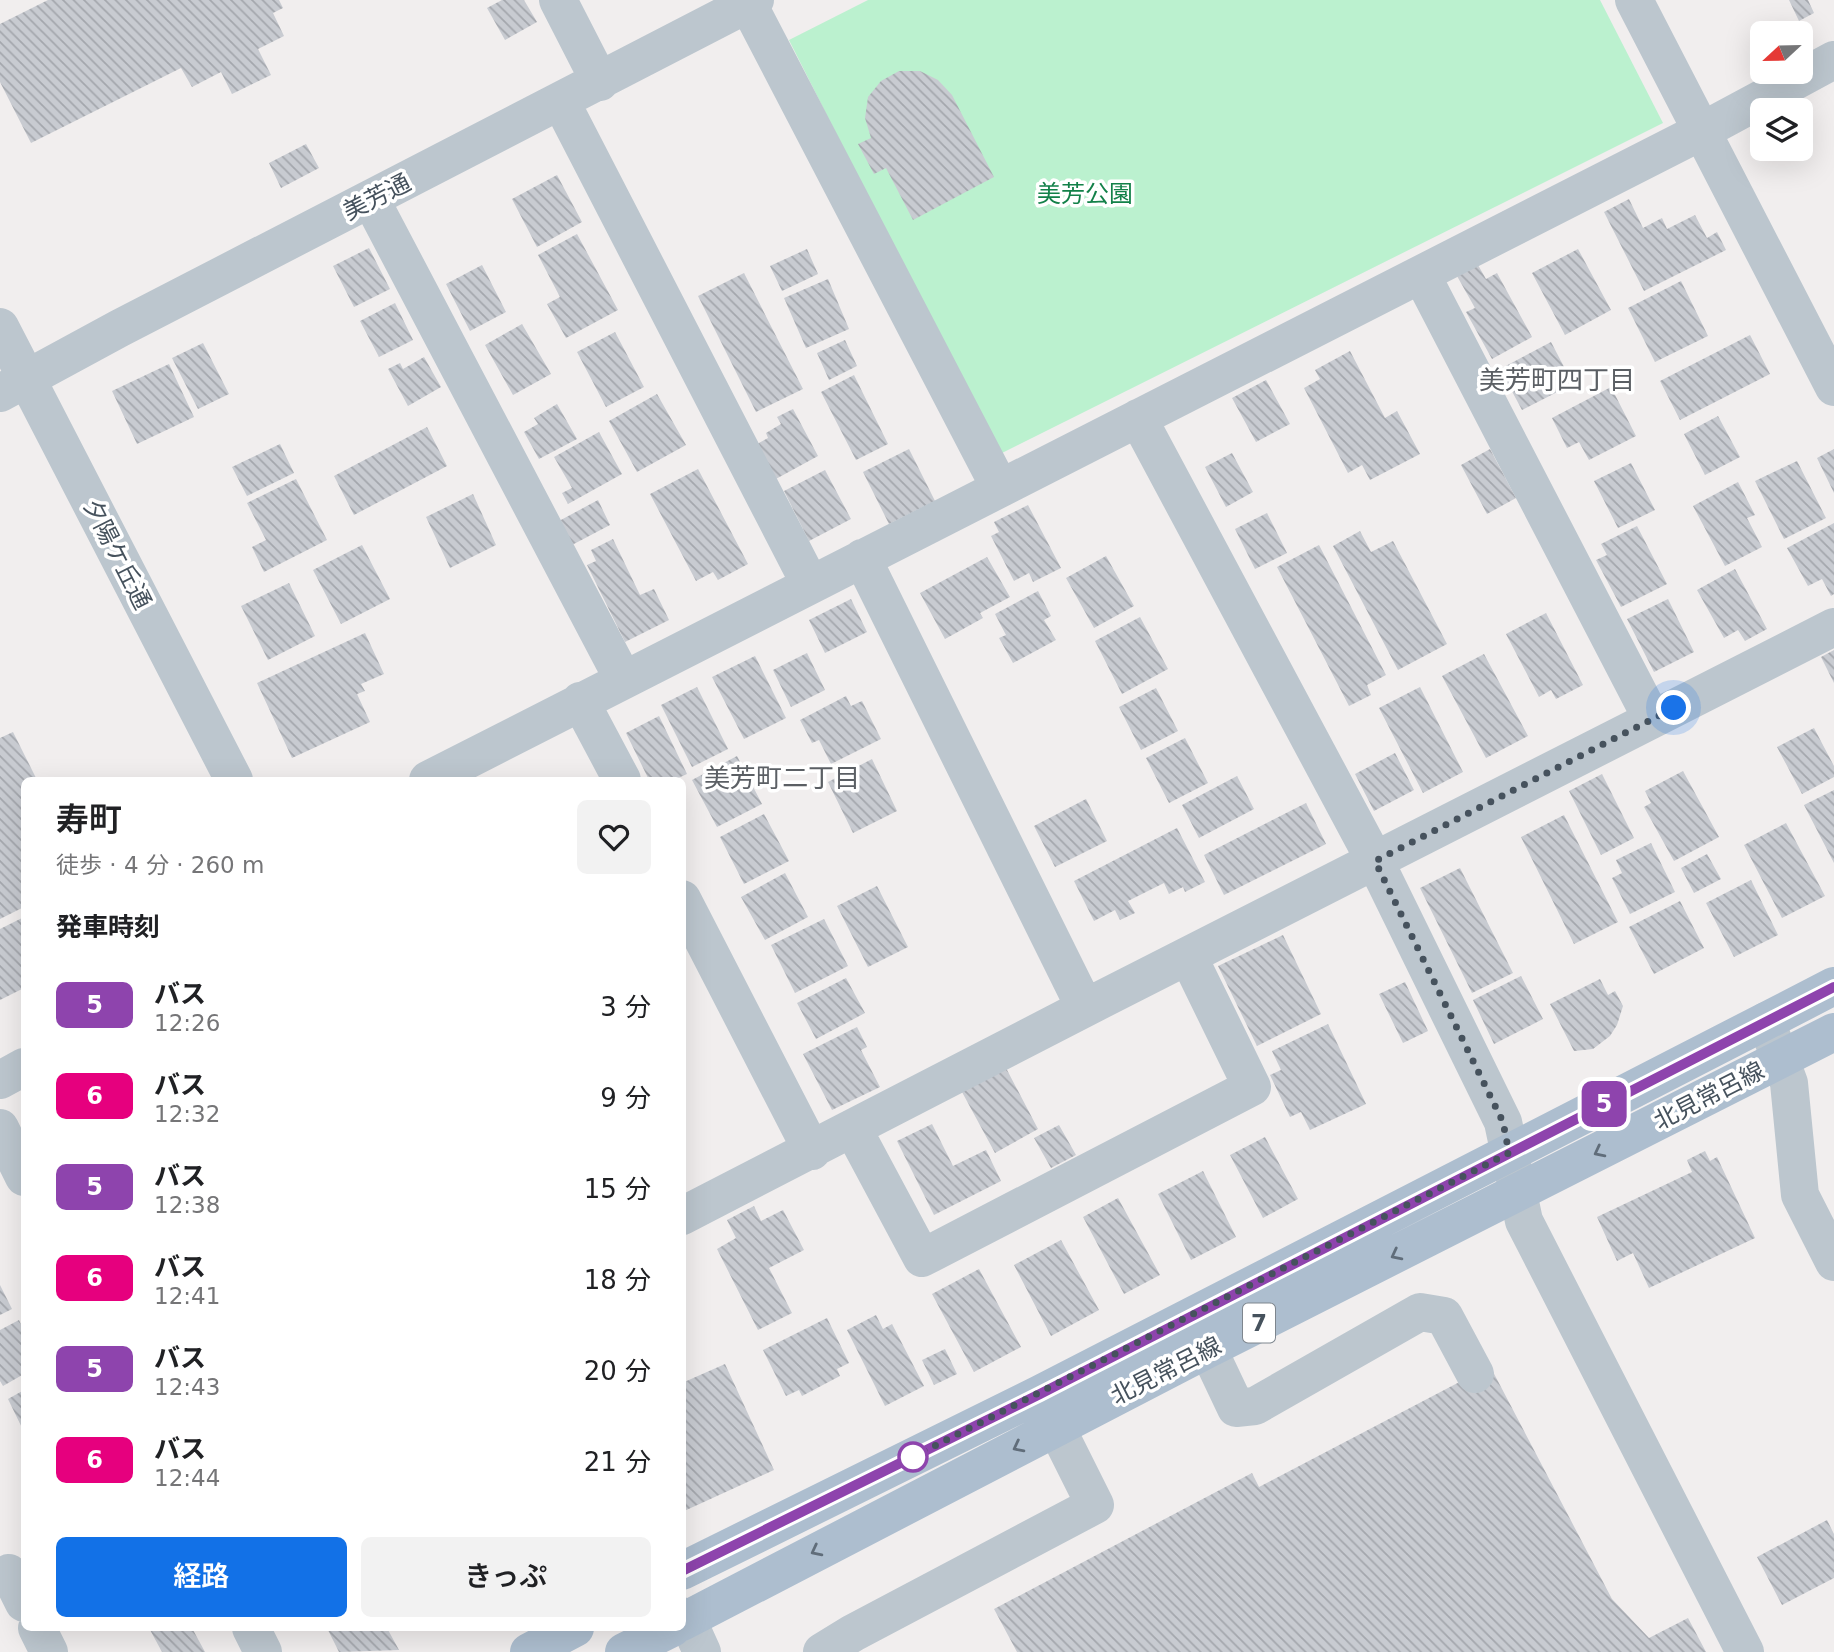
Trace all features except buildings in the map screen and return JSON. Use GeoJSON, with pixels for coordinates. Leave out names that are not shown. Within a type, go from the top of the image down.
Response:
{"type":"FeatureCollection","features":[{"type":"Feature","properties":{"kind":"main road","name":"北見常呂線"},"geometry":{"type":"LineString","coordinates":[[686,1569],[1040,1394],[1834,986]]}},
{"type":"Feature","properties":{"kind":"main road","name":"北見常呂線"},"geometry":{"type":"LineString","coordinates":[[686,1625],[1208,1349],[1834,1032]]}},
{"type":"Feature","properties":{"kind":"main road"},"geometry":{"type":"LineString","coordinates":[[529,1652],[569,1631]]}},
{"type":"Feature","properties":{"kind":"street"},"geometry":{"type":"LineString","coordinates":[[558,0],[600,82]]}},
{"type":"Feature","properties":{"kind":"street"},"geometry":{"type":"LineString","coordinates":[[1634,0],[1834,387]]}},
{"type":"Feature","properties":{"kind":"street"},"geometry":{"type":"LineString","coordinates":[[751,2],[1000,488]]}},
{"type":"Feature","properties":{"kind":"street","name":"美芳通"},"geometry":{"type":"LineString","coordinates":[[13,386],[751,2]]}},
{"type":"Feature","properties":{"kind":"street"},"geometry":{"type":"LineString","coordinates":[[434,777],[1702,131],[1834,60]]}},
{"type":"Feature","properties":{"kind":"street"},"geometry":{"type":"LineString","coordinates":[[561,102],[810,584]]}},
{"type":"Feature","properties":{"kind":"street"},"geometry":{"type":"LineString","coordinates":[[371,200],[623,679]]}},
{"type":"Feature","properties":{"kind":"street"},"geometry":{"type":"LineString","coordinates":[[1421,274],[1651,719]]}},
{"type":"Feature","properties":{"kind":"street","name":"夕陽ケ丘通"},"geometry":{"type":"LineString","coordinates":[[0,327],[13,386],[232,777]]}},
{"type":"Feature","properties":{"kind":"street"},"geometry":{"type":"LineString","coordinates":[[1138,418],[1375,861],[1503,1122],[1524,1221],[1745,1652]]}},
{"type":"Feature","properties":{"kind":"street"},"geometry":{"type":"LineString","coordinates":[[862,558],[1085,1008]]}},
{"type":"Feature","properties":{"kind":"street"},"geometry":{"type":"LineString","coordinates":[[686,1214],[1834,627]]}},
{"type":"Feature","properties":{"kind":"street"},"geometry":{"type":"LineString","coordinates":[[580,701],[620,777]]}},
{"type":"Feature","properties":{"kind":"street"},"geometry":{"type":"LineString","coordinates":[[686,907],[812,1151]]}},
{"type":"Feature","properties":{"kind":"street"},"geometry":{"type":"LineString","coordinates":[[853,1129],[922,1258],[1252,1087],[1188,956]]}},
{"type":"Feature","properties":{"kind":"street"},"geometry":{"type":"LineString","coordinates":[[1766,1021],[1790,1083],[1800,1195],[1834,1262]]}},
{"type":"Feature","properties":{"kind":"street"},"geometry":{"type":"LineString","coordinates":[[0,1080],[21,1069]]}},
{"type":"Feature","properties":{"kind":"street"},"geometry":{"type":"LineString","coordinates":[[0,1128],[21,1171]]}},
{"type":"Feature","properties":{"kind":"street"},"geometry":{"type":"LineString","coordinates":[[1208,1349],[1237,1408],[1255,1406],[1420,1312],[1444,1316],[1475,1374]]}},
{"type":"Feature","properties":{"kind":"street"},"geometry":{"type":"LineString","coordinates":[[822,1652],[1095,1505],[1040,1394]]}},
{"type":"Feature","properties":{"kind":"street"},"geometry":{"type":"LineString","coordinates":[[38,1631],[49,1652]]}},
{"type":"Feature","properties":{"kind":"street"},"geometry":{"type":"LineString","coordinates":[[253,1631],[264,1652]]}},
{"type":"Feature","properties":{"kind":"green space","name":"美芳公園"},"geometry":{"type":"Polygon","coordinates":[[[868,0],[1600,0],[1663,123],[998,455],[789,40],[868,0]]]}},
{"type":"Feature","properties":{"kind":"bus line","name":"5"},"geometry":{"type":"LineString","coordinates":[[686,1569],[1040,1394],[1834,987]]}},
{"type":"Feature","properties":{"kind":"district","name":"美芳町四丁目"},"geometry":{"type":"Point","coordinates":[1557,380]}},
{"type":"Feature","properties":{"kind":"district","name":"美芳町二丁目"},"geometry":{"type":"Point","coordinates":[782,778]}},
{"type":"Feature","properties":{"kind":"route"},"geometry":{"type":"LineString","coordinates":[[913,1457],[1509,1153],[1503,1122],[1375,861],[1674,708]]}}]}
